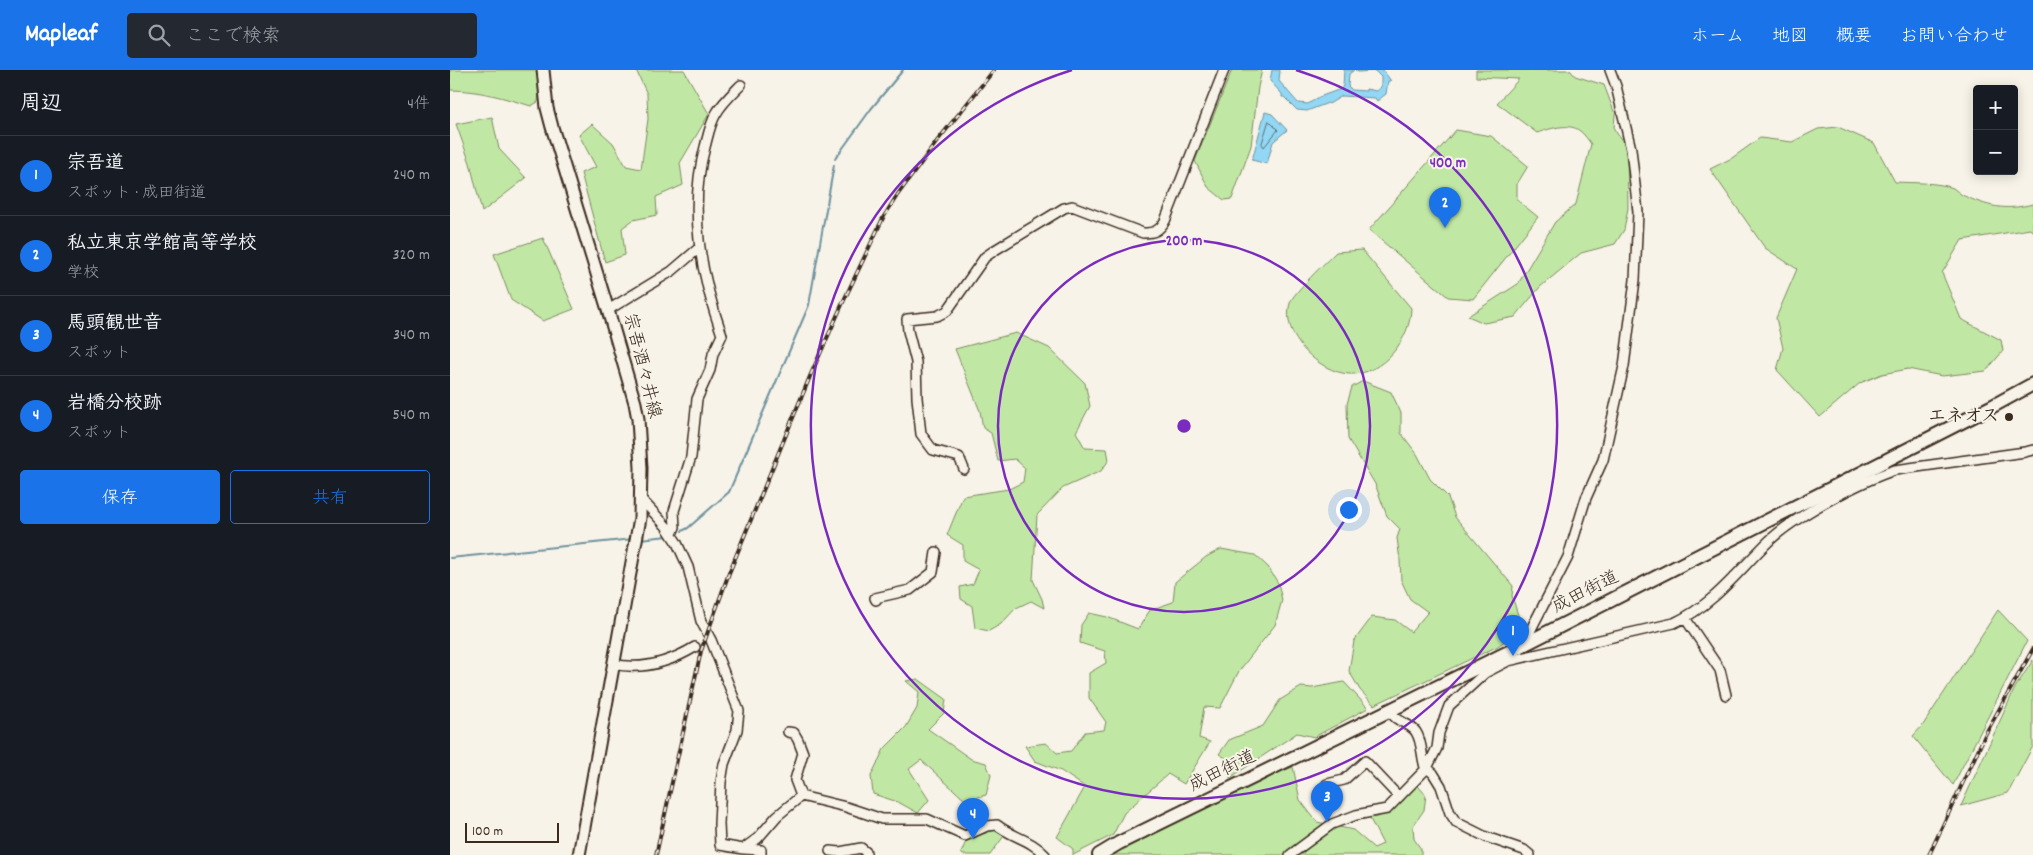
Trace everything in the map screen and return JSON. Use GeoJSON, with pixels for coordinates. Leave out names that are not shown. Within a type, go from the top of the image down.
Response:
{"type":"FeatureCollection","features":[{"type":"Feature","properties":{"kind":"highway","name":"成田街道"},"geometry":{"type":"LineString","coordinates":[[1099,855],[1119,843],[1389,710],[1509,656],[1523,645],[2033,384]]}},
{"type":"Feature","properties":{"kind":"main road","name":"宗吾酒々井線"},"geometry":{"type":"LineString","coordinates":[[543,70],[547,108],[552,127],[608,310],[638,419],[642,500],[637,538],[578,855]]}},
{"type":"Feature","properties":{"kind":"street"},"geometry":{"type":"LineString","coordinates":[[964,469],[959,457],[933,450],[922,434],[916,398],[916,362],[907,319],[937,316],[947,312],[985,258],[1064,208],[1072,206],[1143,233],[1153,233],[1160,229],[1166,221],[1224,70]]}},
{"type":"Feature","properties":{"kind":"street"},"geometry":{"type":"LineString","coordinates":[[1523,645],[1568,557],[1586,498],[1603,460],[1624,366],[1634,280],[1638,212],[1631,149],[1616,86],[1610,70]]}},
{"type":"Feature","properties":{"kind":"street"},"geometry":{"type":"LineString","coordinates":[[672,534],[674,511],[691,457],[697,399],[710,370],[713,354],[722,335],[704,276],[699,248],[697,200],[699,171],[714,116],[741,85]]}},
{"type":"Feature","properties":{"kind":"street"},"geometry":{"type":"LineString","coordinates":[[608,310],[672,271],[699,248]]}},
{"type":"Feature","properties":{"kind":"street"},"geometry":{"type":"LineString","coordinates":[[1290,855],[1332,824],[1356,815],[1386,809],[1427,769],[1437,748],[1440,732],[1449,706],[1485,672],[1509,656],[1674,623],[1685,618],[1703,608],[1771,540],[1797,520],[1882,474],[1895,470],[2033,450]]}},
{"type":"Feature","properties":{"kind":"street"},"geometry":{"type":"LineString","coordinates":[[642,500],[672,534],[688,567],[701,621],[712,640],[739,711],[737,730],[724,764],[721,782],[720,845],[761,850],[761,855]]}},
{"type":"Feature","properties":{"kind":"street"},"geometry":{"type":"LineString","coordinates":[[876,600],[875,598],[910,590],[933,572],[936,552]]}},
{"type":"Feature","properties":{"kind":"street"},"geometry":{"type":"LineString","coordinates":[[1685,618],[1720,670],[1726,695]]}},
{"type":"Feature","properties":{"kind":"street"},"geometry":{"type":"LineString","coordinates":[[613,664],[648,666],[671,660],[695,647]]}},
{"type":"Feature","properties":{"kind":"street"},"geometry":{"type":"LineString","coordinates":[[1389,710],[1393,718],[1415,730],[1419,740],[1422,760],[1441,786],[1450,813],[1456,822],[1486,837],[1524,850],[1530,855]]}},
{"type":"Feature","properties":{"kind":"street"},"geometry":{"type":"LineString","coordinates":[[788,732],[794,733],[802,753],[795,780],[801,796]]}},
{"type":"Feature","properties":{"kind":"street"},"geometry":{"type":"LineString","coordinates":[[1327,784],[1344,780],[1365,761],[1399,797]]}},
{"type":"Feature","properties":{"kind":"street"},"geometry":{"type":"LineString","coordinates":[[743,849],[758,838],[777,816],[801,796]]}},
{"type":"Feature","properties":{"kind":"street"},"geometry":{"type":"LineString","coordinates":[[801,796],[846,807],[882,819],[928,819],[965,836],[987,826],[997,825],[1006,833],[1034,845],[1045,855]]}},
{"type":"Feature","properties":{"kind":"street"},"geometry":{"type":"LineString","coordinates":[[830,851],[840,852],[861,848],[866,852],[866,855]]}},
{"type":"Feature","properties":{"kind":"green space"},"geometry":{"type":"Polygon","coordinates":[[[450,70],[541,70],[538,102],[531,106],[481,93],[450,90],[450,70]]]}},
{"type":"Feature","properties":{"kind":"green space"},"geometry":{"type":"Polygon","coordinates":[[[636,70],[684,70],[709,114],[680,163],[683,185],[656,197],[657,215],[633,220],[622,228],[625,255],[605,262],[581,173],[596,167],[579,135],[592,124],[613,143],[626,166],[641,169],[648,119],[647,94],[636,70]]]}},
{"type":"Feature","properties":{"kind":"green space"},"geometry":{"type":"Polygon","coordinates":[[[1232,70],[1262,70],[1258,87],[1251,146],[1232,199],[1224,200],[1208,187],[1195,161],[1232,70]]]}},
{"type":"Feature","properties":{"kind":"green space"},"geometry":{"type":"Polygon","coordinates":[[[1476,70],[1570,70],[1575,76],[1604,85],[1615,114],[1614,129],[1627,148],[1628,208],[1624,230],[1615,244],[1581,253],[1540,287],[1515,317],[1484,323],[1468,316],[1518,284],[1555,222],[1576,204],[1591,144],[1575,128],[1559,127],[1537,133],[1497,103],[1519,79],[1476,77],[1476,70]]]}},
{"type":"Feature","properties":{"kind":"green space"},"geometry":{"type":"Polygon","coordinates":[[[492,117],[499,149],[526,178],[482,212],[470,163],[456,124],[492,117]]]}},
{"type":"Feature","properties":{"kind":"green space"},"geometry":{"type":"Polygon","coordinates":[[[1838,127],[1874,143],[1895,182],[1947,186],[1962,195],[1997,207],[2033,204],[2033,232],[2030,229],[1962,240],[1942,273],[1961,319],[2001,340],[2003,351],[1986,371],[1942,376],[1908,369],[1882,374],[1860,383],[1820,417],[1777,370],[1783,348],[1776,318],[1797,269],[1765,248],[1710,169],[1732,158],[1760,138],[1792,142],[1818,129],[1838,127]]]}},
{"type":"Feature","properties":{"kind":"green space"},"geometry":{"type":"Polygon","coordinates":[[[1456,130],[1491,136],[1528,166],[1517,184],[1517,200],[1538,217],[1473,299],[1448,297],[1369,230],[1456,130]]]}},
{"type":"Feature","properties":{"kind":"green space"},"geometry":{"type":"Polygon","coordinates":[[[543,238],[574,309],[543,321],[511,300],[494,254],[543,238]]]}},
{"type":"Feature","properties":{"kind":"green space"},"geometry":{"type":"Polygon","coordinates":[[[1362,250],[1411,308],[1410,320],[1400,343],[1384,362],[1373,369],[1349,374],[1337,372],[1326,367],[1304,350],[1296,339],[1288,315],[1292,299],[1310,277],[1336,252],[1362,250]]]}},
{"type":"Feature","properties":{"kind":"green space"},"geometry":{"type":"Polygon","coordinates":[[[1016,333],[1049,348],[1085,383],[1090,406],[1076,432],[1085,448],[1107,449],[1109,460],[1101,471],[1063,488],[1037,515],[1033,580],[1044,608],[1031,601],[1016,608],[1001,624],[989,631],[975,628],[972,606],[961,599],[960,587],[973,584],[979,570],[963,561],[963,545],[947,535],[963,496],[1009,489],[1023,482],[1025,468],[1015,459],[998,461],[991,433],[983,428],[980,411],[955,349],[1016,333]]]}},
{"type":"Feature","properties":{"kind":"green space"},"geometry":{"type":"Polygon","coordinates":[[[1363,381],[1391,392],[1401,413],[1401,433],[1417,454],[1430,479],[1448,497],[1455,517],[1513,586],[1512,596],[1522,628],[1498,646],[1374,705],[1360,690],[1349,671],[1354,641],[1372,617],[1395,620],[1411,632],[1428,612],[1410,599],[1401,580],[1397,538],[1400,529],[1387,516],[1375,484],[1348,439],[1347,404],[1352,387],[1363,381]]]}},
{"type":"Feature","properties":{"kind":"green space"},"geometry":{"type":"Polygon","coordinates":[[[1221,549],[1255,555],[1268,567],[1278,583],[1282,600],[1275,625],[1239,671],[1220,708],[1204,707],[1199,738],[1210,742],[1184,784],[1168,774],[1124,813],[1113,835],[1073,855],[1073,849],[1057,837],[1085,787],[1061,771],[1035,761],[1025,746],[1046,743],[1057,753],[1071,751],[1085,732],[1104,730],[1106,722],[1089,698],[1089,673],[1106,663],[1105,651],[1080,643],[1081,625],[1089,613],[1107,617],[1138,629],[1150,610],[1173,602],[1175,582],[1206,557],[1221,549]]]}},
{"type":"Feature","properties":{"kind":"green space"},"geometry":{"type":"Polygon","coordinates":[[[1998,610],[2027,641],[1953,785],[1913,736],[1923,725],[1998,610]]]}},
{"type":"Feature","properties":{"kind":"green space"},"geometry":{"type":"Polygon","coordinates":[[[2033,660],[2033,746],[2008,793],[1961,806],[2015,688],[2033,660]]]}},
{"type":"Feature","properties":{"kind":"green space"},"geometry":{"type":"Polygon","coordinates":[[[918,679],[946,699],[944,713],[928,729],[971,759],[986,763],[991,775],[986,795],[965,800],[921,760],[909,769],[929,800],[918,813],[898,802],[873,794],[871,776],[884,749],[906,727],[917,708],[919,692],[906,681],[918,679]]]}},
{"type":"Feature","properties":{"kind":"green space"},"geometry":{"type":"Polygon","coordinates":[[[1344,682],[1368,708],[1314,737],[1297,733],[1230,778],[1231,761],[1219,754],[1229,740],[1263,726],[1280,700],[1301,687],[1312,688],[1344,682]]]}},
{"type":"Feature","properties":{"kind":"green space"},"geometry":{"type":"Polygon","coordinates":[[[1293,767],[1300,800],[1317,822],[1353,830],[1374,848],[1383,844],[1369,817],[1418,786],[1426,795],[1424,810],[1413,826],[1414,839],[1421,849],[1421,855],[1110,855],[1250,783],[1293,767]]]}},
{"type":"Feature","properties":{"kind":"green space"},"geometry":{"type":"Polygon","coordinates":[[[995,830],[1004,836],[990,855],[963,855],[961,853],[967,839],[995,830]]]}},
{"type":"Feature","properties":{"kind":"water"},"geometry":{"type":"Polygon","coordinates":[[[1272,70],[1280,70],[1279,81],[1298,103],[1308,104],[1319,97],[1341,89],[1343,86],[1344,70],[1354,70],[1349,74],[1348,86],[1352,90],[1366,91],[1366,89],[1376,91],[1381,87],[1381,77],[1375,71],[1358,72],[1355,70],[1383,70],[1391,81],[1388,81],[1386,94],[1377,101],[1375,98],[1342,96],[1329,104],[1307,111],[1297,110],[1282,97],[1282,94],[1270,81],[1272,70]]]}},
{"type":"Feature","properties":{"kind":"water"},"geometry":{"type":"Polygon","coordinates":[[[1265,112],[1272,114],[1287,130],[1273,142],[1267,164],[1252,160],[1265,112]]]}},
{"type":"Feature","properties":{"kind":"waterway"},"geometry":{"type":"LineString","coordinates":[[835,159],[871,109],[903,70]]}},
{"type":"Feature","properties":{"kind":"waterway"},"geometry":{"type":"LineString","coordinates":[[682,531],[688,528],[729,492],[809,305],[834,165]]}},
{"type":"Feature","properties":{"kind":"waterway"},"geometry":{"type":"LineString","coordinates":[[640,539],[668,536]]}},
{"type":"Feature","properties":{"kind":"waterway"},"geometry":{"type":"LineString","coordinates":[[450,558],[633,539]]}},
{"type":"Feature","properties":{"kind":"railway"},"geometry":{"type":"LineString","coordinates":[[656,855],[701,651],[729,573],[811,374],[883,218],[898,194],[938,140],[994,70]]}},
{"type":"Feature","properties":{"kind":"railway"},"geometry":{"type":"LineString","coordinates":[[1929,855],[1986,733],[2033,649]]}},
{"type":"Feature","properties":{"kind":"place","name":"私立東京学館高等学校"},"geometry":{"type":"Point","coordinates":[1445,228]}},
{"type":"Feature","properties":{"kind":"place","name":"エネオス"},"geometry":{"type":"Point","coordinates":[2009,417]}},
{"type":"Feature","properties":{"kind":"place","name":"宗吾道"},"geometry":{"type":"Point","coordinates":[1513,656]}},
{"type":"Feature","properties":{"kind":"place","name":"馬頭観世音"},"geometry":{"type":"Point","coordinates":[1327,822]}},
{"type":"Feature","properties":{"kind":"place","name":"岩橋分校跡"},"geometry":{"type":"Point","coordinates":[973,839]}}]}
